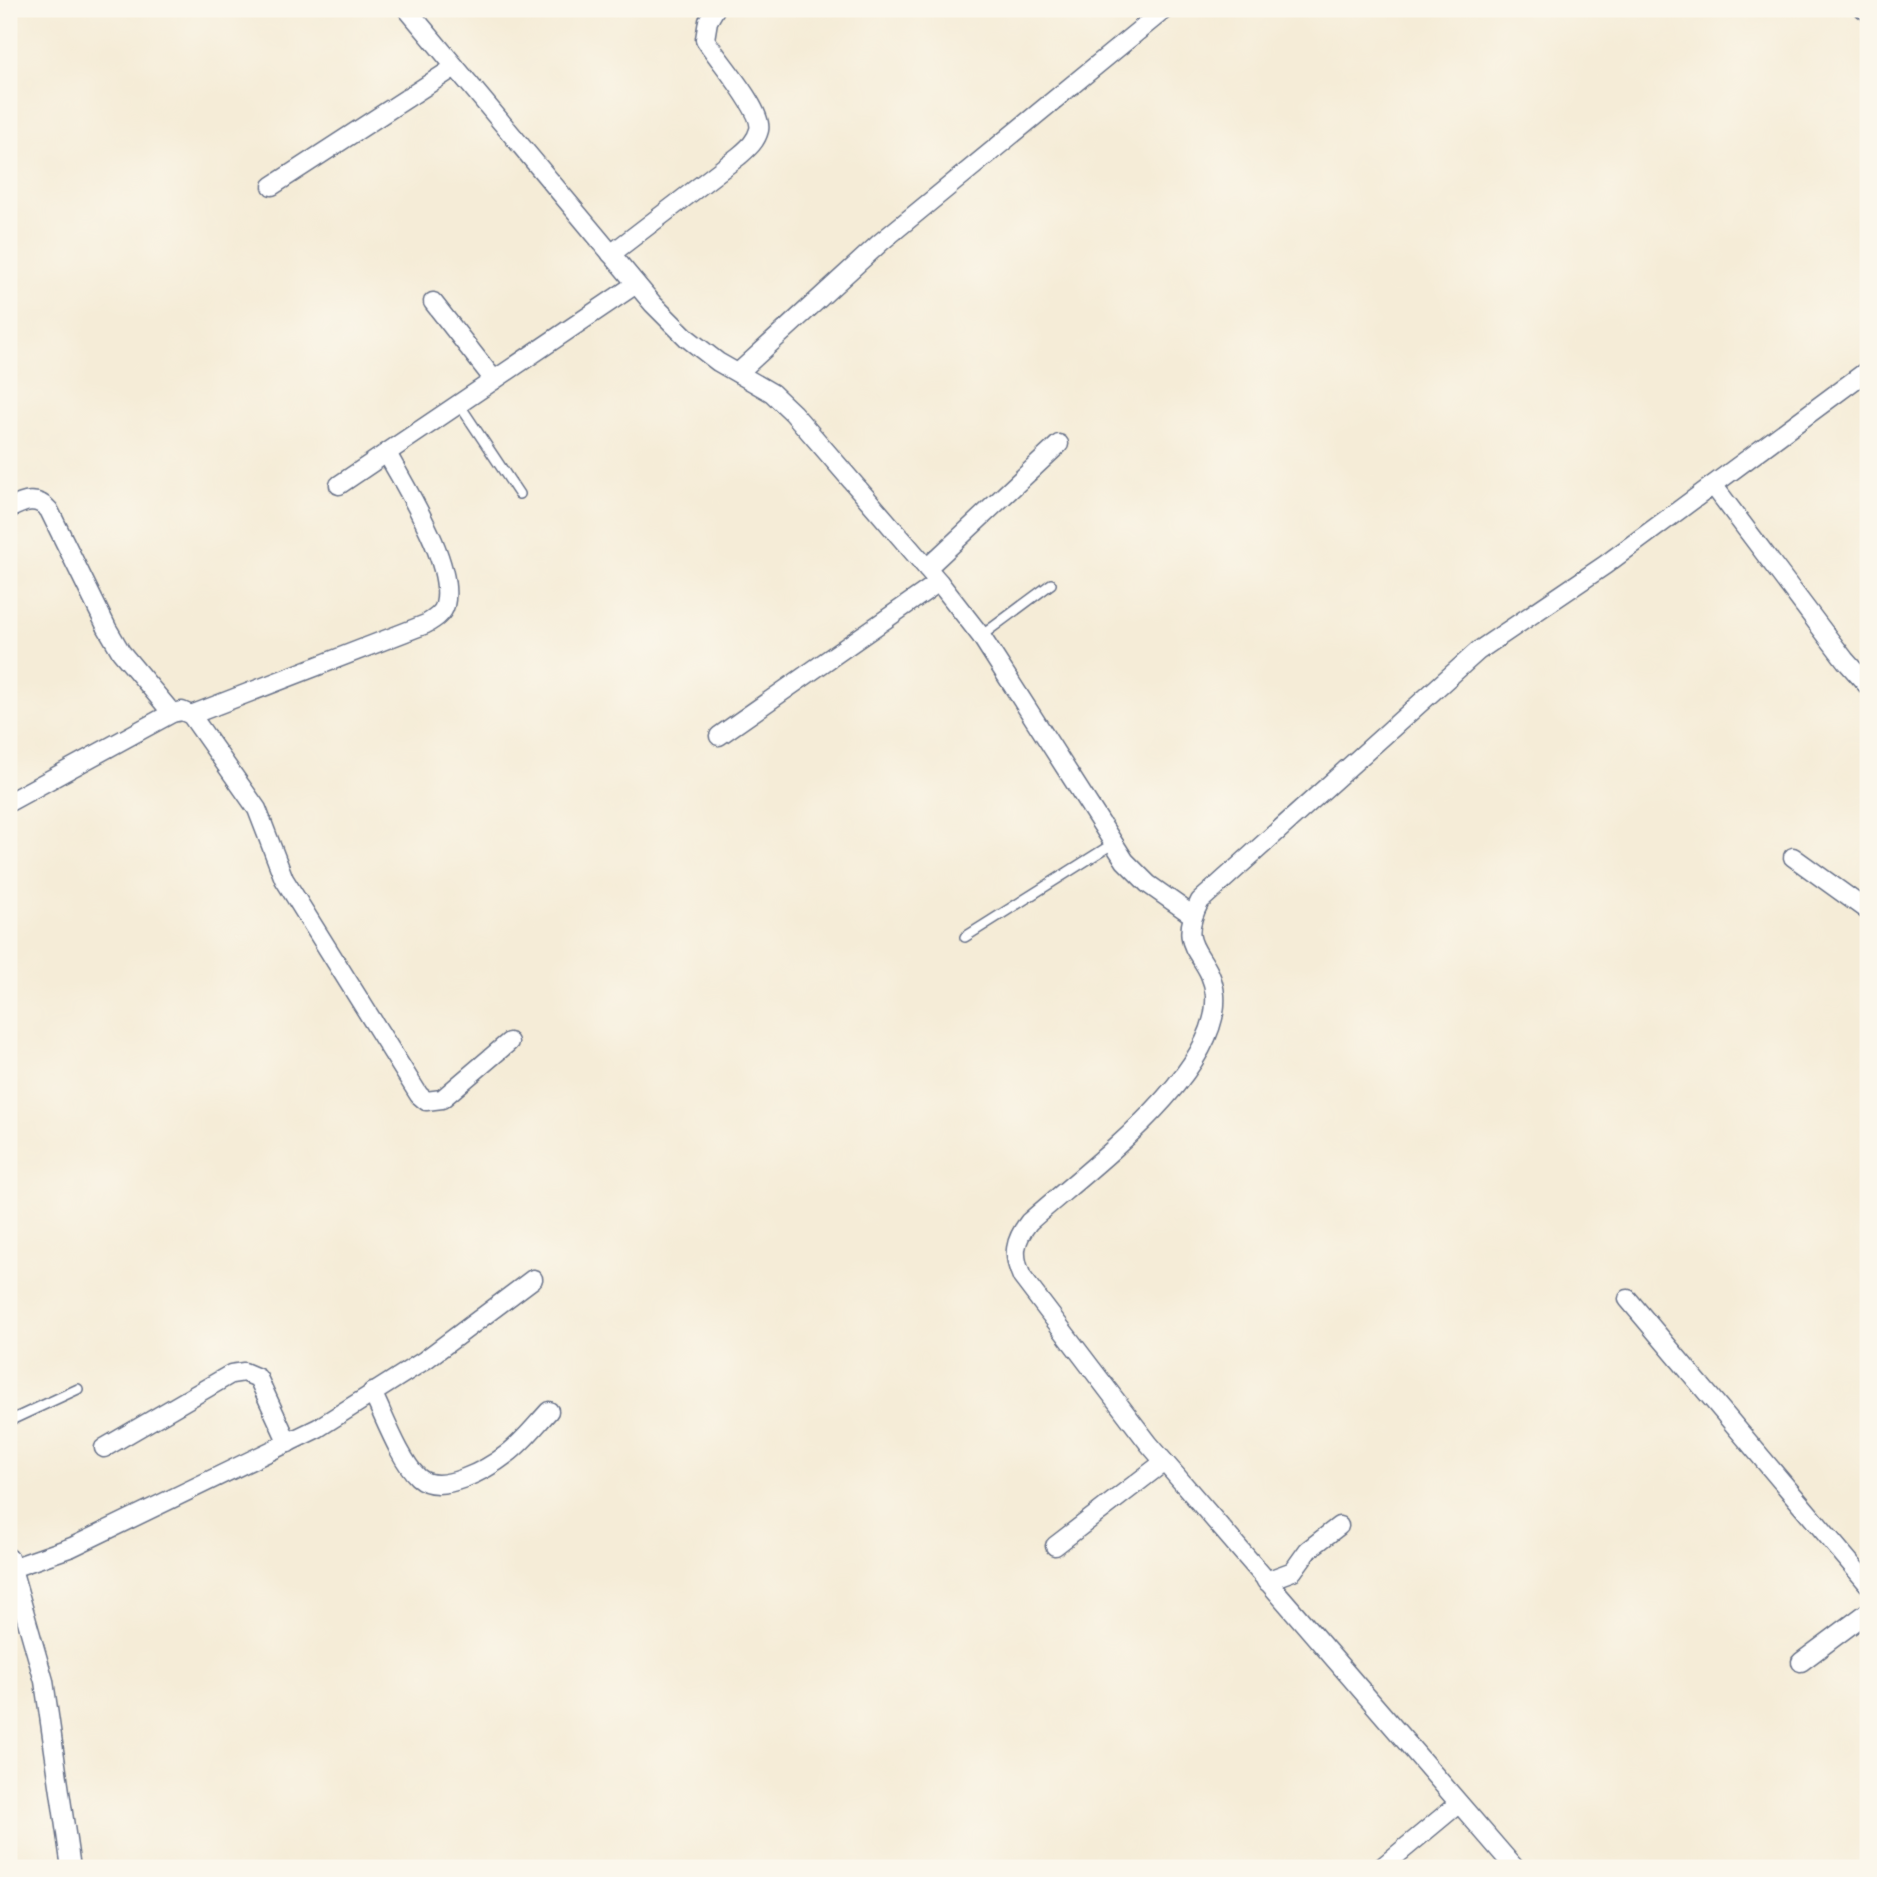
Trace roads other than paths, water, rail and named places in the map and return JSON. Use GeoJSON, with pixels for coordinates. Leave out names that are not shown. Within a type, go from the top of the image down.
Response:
{"type":"FeatureCollection","features":[{"type":"Feature","properties":{"kind":"street"},"geometry":{"type":"LineString","coordinates":[[407,9],[636,284],[687,338],[772,393],[793,413],[933,575],[981,636],[1125,861],[1148,884],[1192,915]]}},
{"type":"Feature","properties":{"kind":"street"},"geometry":{"type":"LineString","coordinates":[[611,254],[739,156],[753,143],[760,128],[757,113],[705,39],[708,21],[715,9]]}},
{"type":"Feature","properties":{"kind":"street"},"geometry":{"type":"LineString","coordinates":[[738,373],[881,242],[1165,9]]}},
{"type":"Feature","properties":{"kind":"street"},"geometry":{"type":"LineString","coordinates":[[272,186],[455,67]]}},
{"type":"Feature","properties":{"kind":"street"},"geometry":{"type":"LineString","coordinates":[[339,485],[636,284]]}},
{"type":"Feature","properties":{"kind":"street"},"geometry":{"type":"LineString","coordinates":[[433,302],[494,380]]}},
{"type":"Feature","properties":{"kind":"street"},"geometry":{"type":"LineString","coordinates":[[1515,1868],[1164,1462],[1022,1278],[1015,1262],[1015,1248],[1019,1236],[1029,1222],[1164,1101],[1197,1057],[1209,1026],[1215,996],[1210,977],[1190,942],[1188,929],[1200,901],[1230,871],[1478,651],[1605,565],[1868,370]]}},
{"type":"Feature","properties":{"kind":"street"},"geometry":{"type":"LineString","coordinates":[[719,736],[933,575],[1059,444]]}},
{"type":"Feature","properties":{"kind":"street"},"geometry":{"type":"LineString","coordinates":[[191,715],[426,624],[439,616],[446,606],[438,549],[387,453]]}},
{"type":"Feature","properties":{"kind":"street"},"geometry":{"type":"LineString","coordinates":[[1713,485],[1845,660],[1868,686]]}},
{"type":"Feature","properties":{"kind":"street"},"geometry":{"type":"LineString","coordinates":[[9,509],[32,500],[43,503],[49,510],[121,652],[172,713]]}},
{"type":"Feature","properties":{"kind":"street"},"geometry":{"type":"LineString","coordinates":[[9,802],[172,713],[191,715],[257,809],[284,879],[419,1096],[426,1101],[442,1099],[509,1042]]}},
{"type":"Feature","properties":{"kind":"street"},"geometry":{"type":"LineString","coordinates":[[1793,857],[1868,911]]}},
{"type":"Feature","properties":{"kind":"street"},"geometry":{"type":"LineString","coordinates":[[71,1868],[44,1681],[10,1563],[72,1547],[334,1419],[372,1391],[449,1344],[533,1279]]}},
{"type":"Feature","properties":{"kind":"street"},"geometry":{"type":"LineString","coordinates":[[1628,1299],[1868,1584]]}},
{"type":"Feature","properties":{"kind":"street"},"geometry":{"type":"LineString","coordinates":[[104,1448],[231,1374],[244,1372],[258,1378],[288,1443]]}},
{"type":"Feature","properties":{"kind":"street"},"geometry":{"type":"LineString","coordinates":[[372,1391],[412,1471],[429,1484],[445,1484],[494,1463],[510,1452],[550,1411]]}},
{"type":"Feature","properties":{"kind":"street"},"geometry":{"type":"LineString","coordinates":[[1055,1546],[1164,1462]]}},
{"type":"Feature","properties":{"kind":"street"},"geometry":{"type":"LineString","coordinates":[[1266,1581],[1293,1571],[1308,1550],[1339,1526]]}},
{"type":"Feature","properties":{"kind":"street"},"geometry":{"type":"LineString","coordinates":[[1801,1662],[1868,1612]]}},
{"type":"Feature","properties":{"kind":"street"},"geometry":{"type":"LineString","coordinates":[[1381,1868],[1458,1804]]}},
{"type":"Feature","properties":{"kind":"lane"},"geometry":{"type":"LineString","coordinates":[[459,404],[519,494]]}},
{"type":"Feature","properties":{"kind":"lane"},"geometry":{"type":"LineString","coordinates":[[981,636],[1051,584]]}},
{"type":"Feature","properties":{"kind":"lane"},"geometry":{"type":"LineString","coordinates":[[965,937],[1114,843]]}},
{"type":"Feature","properties":{"kind":"lane"},"geometry":{"type":"LineString","coordinates":[[9,1421],[78,1389]]}}]}
